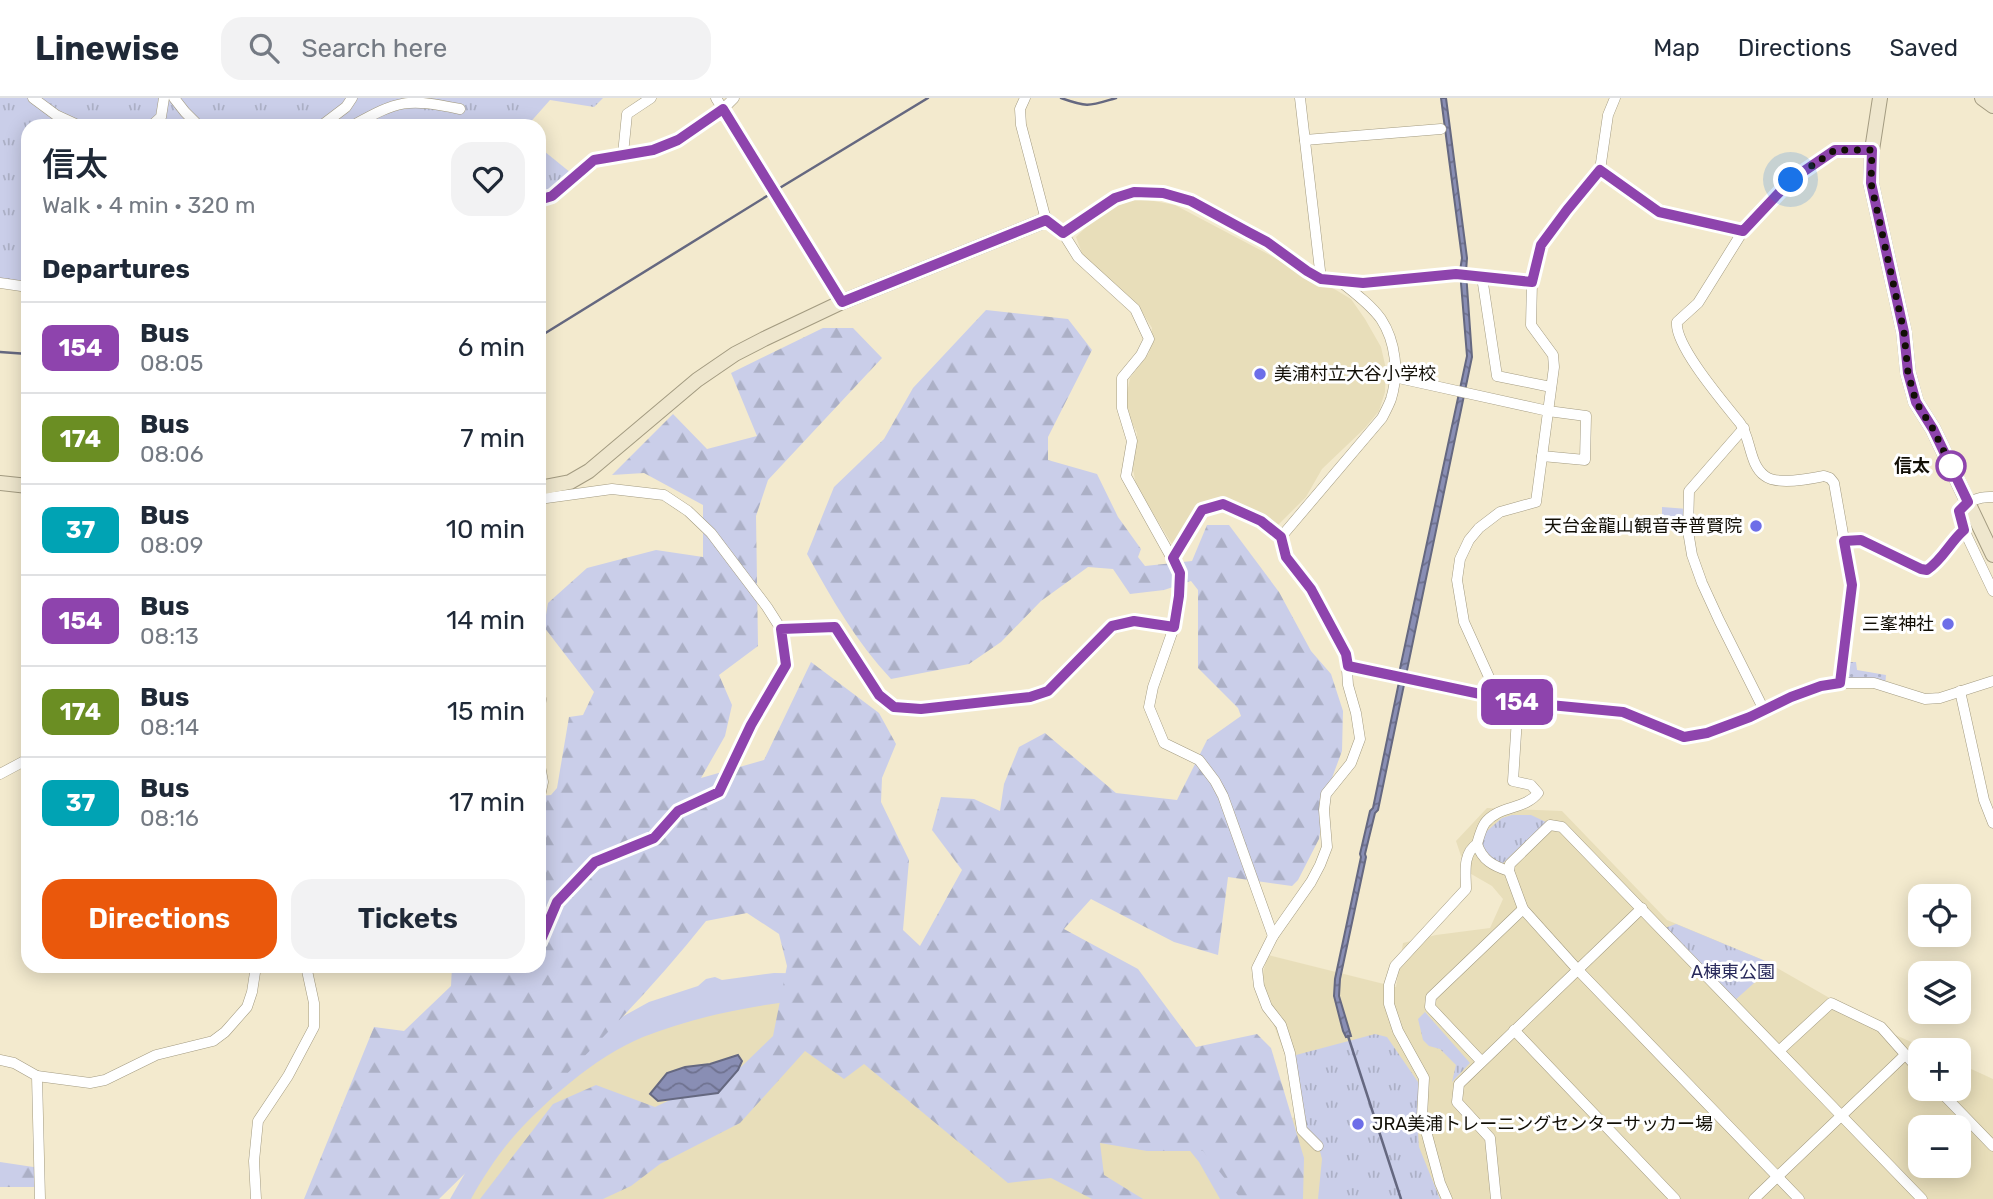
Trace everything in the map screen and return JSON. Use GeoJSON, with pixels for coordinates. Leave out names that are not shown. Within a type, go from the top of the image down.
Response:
{"type":"FeatureCollection","features":[{"type":"Feature","properties":{"kind":"street"},"geometry":{"type":"LineString","coordinates":[[33,98],[65,119]]}},
{"type":"Feature","properties":{"kind":"street"},"geometry":{"type":"LineString","coordinates":[[159,119],[164,98]]}},
{"type":"Feature","properties":{"kind":"street"},"geometry":{"type":"LineString","coordinates":[[174,98],[192,119]]}},
{"type":"Feature","properties":{"kind":"street"},"geometry":{"type":"LineString","coordinates":[[330,119],[346,107],[352,98]]}},
{"type":"Feature","properties":{"kind":"street"},"geometry":{"type":"LineString","coordinates":[[623,154],[627,114],[651,98]]}},
{"type":"Feature","properties":{"kind":"street"},"geometry":{"type":"LineString","coordinates":[[716,98],[842,302]]}},
{"type":"Feature","properties":{"kind":"street"},"geometry":{"type":"LineString","coordinates":[[546,198],[552,196],[594,160],[653,150],[678,140],[723,109],[734,98]]}},
{"type":"Feature","properties":{"kind":"street"},"geometry":{"type":"LineString","coordinates":[[1025,98],[1020,109],[1021,125],[1046,220],[1063,233],[1078,257],[1135,309],[1149,339],[1141,355],[1122,378],[1122,408],[1132,441],[1126,476],[1180,573],[1174,627],[1153,687],[1149,707],[1164,743],[1199,761],[1215,781],[1223,796],[1273,936]]}},
{"type":"Feature","properties":{"kind":"street"},"geometry":{"type":"LineString","coordinates":[[1300,98],[1321,279]]}},
{"type":"Feature","properties":{"kind":"street"},"geometry":{"type":"LineString","coordinates":[[1498,697],[1465,622],[1457,580],[1460,559],[1469,540],[1489,520],[1500,512],[1536,502],[1554,367],[1553,355],[1531,326],[1532,282],[1541,245],[1600,170],[1608,115],[1615,98]]}},
{"type":"Feature","properties":{"kind":"street"},"geometry":{"type":"LineString","coordinates":[[1880,98],[1872,150],[1871,183],[1904,332],[1908,373],[1916,402],[1933,429],[1993,555]]}},
{"type":"Feature","properties":{"kind":"street"},"geometry":{"type":"LineString","coordinates":[[1982,98],[1993,106]]}},
{"type":"Feature","properties":{"kind":"street"},"geometry":{"type":"LineString","coordinates":[[364,119],[391,104],[414,99],[460,110]]}},
{"type":"Feature","properties":{"kind":"street"},"geometry":{"type":"LineString","coordinates":[[1305,140],[1441,129]]}},
{"type":"Feature","properties":{"kind":"street"},"geometry":{"type":"LineString","coordinates":[[1840,683],[1852,585],[1833,483],[1830,478],[1824,476],[1767,479],[1758,470],[1744,428],[1684,348],[1676,330],[1677,322],[1698,303],[1743,231],[1791,180],[1835,150],[1872,150]]}},
{"type":"Feature","properties":{"kind":"street"},"geometry":{"type":"LineString","coordinates":[[1600,170],[1659,212],[1743,231]]}},
{"type":"Feature","properties":{"kind":"street"},"geometry":{"type":"LineString","coordinates":[[1063,233],[1115,198],[1134,192],[1163,193],[1191,201],[1256,236],[1321,279],[1363,283],[1458,275],[1532,282]]}},
{"type":"Feature","properties":{"kind":"street"},"geometry":{"type":"LineString","coordinates":[[546,487],[570,482],[589,471],[697,380],[735,354],[842,302],[1046,220]]}},
{"type":"Feature","properties":{"kind":"street"},"geometry":{"type":"LineString","coordinates":[[1482,277],[1497,376],[1551,387]]}},
{"type":"Feature","properties":{"kind":"street"},"geometry":{"type":"LineString","coordinates":[[1281,537],[1382,418],[1391,400],[1395,352],[1388,334],[1380,318],[1340,281]]}},
{"type":"Feature","properties":{"kind":"street"},"geometry":{"type":"LineString","coordinates":[[0,283],[21,286]]}},
{"type":"Feature","properties":{"kind":"street"},"geometry":{"type":"LineString","coordinates":[[1394,377],[1548,411],[1587,416],[1585,460],[1542,456]]}},
{"type":"Feature","properties":{"kind":"street"},"geometry":{"type":"LineString","coordinates":[[1744,428],[1689,491],[1688,531],[1692,555],[1702,583],[1764,710]]}},
{"type":"Feature","properties":{"kind":"street"},"geometry":{"type":"LineString","coordinates":[[0,483],[21,485]]}},
{"type":"Feature","properties":{"kind":"street"},"geometry":{"type":"LineString","coordinates":[[546,498],[612,489],[663,495],[688,511],[711,533],[781,629],[786,665],[751,725],[719,792],[678,811],[654,838],[595,862],[557,902],[546,925]]}},
{"type":"Feature","properties":{"kind":"street"},"geometry":{"type":"LineString","coordinates":[[1993,496],[1968,502],[1959,511],[1964,530],[1993,591]]}},
{"type":"Feature","properties":{"kind":"street"},"geometry":{"type":"LineString","coordinates":[[1173,558],[1202,510],[1223,504],[1261,521],[1281,537],[1286,557],[1311,589],[1346,654],[1348,685],[1360,739],[1351,763],[1326,794],[1324,810],[1327,847],[1320,865],[1273,936],[1257,968],[1259,986],[1267,1007],[1281,1025],[1290,1053],[1302,1130],[1318,1146]]}},
{"type":"Feature","properties":{"kind":"street"},"geometry":{"type":"LineString","coordinates":[[1844,541],[1861,540],[1927,570],[1941,559],[1964,530]]}},
{"type":"Feature","properties":{"kind":"street"},"geometry":{"type":"LineString","coordinates":[[781,629],[835,627],[879,695],[894,707],[921,709],[1030,697],[1048,691],[1112,626],[1134,621],[1174,627]]}},
{"type":"Feature","properties":{"kind":"street"},"geometry":{"type":"LineString","coordinates":[[1348,666],[1518,702],[1623,712],[1684,737],[1707,733],[1821,686],[1874,683],[1925,699],[1940,698],[1993,681]]}},
{"type":"Feature","properties":{"kind":"street"},"geometry":{"type":"LineString","coordinates":[[1960,691],[1984,800],[1993,823]]}},
{"type":"Feature","properties":{"kind":"street"},"geometry":{"type":"LineString","coordinates":[[1509,871],[1492,866],[1477,844],[1484,824],[1496,812],[1532,800],[1538,793],[1531,785],[1513,781],[1518,702]]}},
{"type":"Feature","properties":{"kind":"street"},"geometry":{"type":"LineString","coordinates":[[0,774],[21,763]]}},
{"type":"Feature","properties":{"kind":"street"},"geometry":{"type":"LineString","coordinates":[[1799,1199],[1577,969],[1523,909],[1509,871],[1510,864],[1550,825],[1562,827],[1922,1199]]}},
{"type":"Feature","properties":{"kind":"street"},"geometry":{"type":"LineString","coordinates":[[1447,1199],[1436,1172],[1422,1116],[1424,1078],[1398,1031],[1390,1004],[1389,985],[1395,966],[1466,889],[1466,860],[1472,846],[1477,844]]}},
{"type":"Feature","properties":{"kind":"street"},"geometry":{"type":"LineString","coordinates":[[1496,1199],[1490,1138],[1457,1102],[1459,1084],[1642,908]]}},
{"type":"Feature","properties":{"kind":"street"},"geometry":{"type":"LineString","coordinates":[[1481,1061],[1430,1007],[1431,997],[1523,909]]}},
{"type":"Feature","properties":{"kind":"street"},"geometry":{"type":"LineString","coordinates":[[0,1060],[14,1063],[37,1076],[90,1083],[105,1080],[156,1055],[213,1041],[225,1032],[247,1007],[255,973]]}},
{"type":"Feature","properties":{"kind":"street"},"geometry":{"type":"LineString","coordinates":[[256,1199],[254,1161],[258,1121],[288,1076],[314,1027],[314,1003],[308,973]]}},
{"type":"Feature","properties":{"kind":"street"},"geometry":{"type":"LineString","coordinates":[[1780,1050],[1831,1003],[1881,1027],[1908,1058]]}},
{"type":"Feature","properties":{"kind":"street"},"geometry":{"type":"LineString","coordinates":[[1514,1030],[1675,1199]]}},
{"type":"Feature","properties":{"kind":"street"},"geometry":{"type":"LineString","coordinates":[[1754,1199],[1905,1055]]}},
{"type":"Feature","properties":{"kind":"street"},"geometry":{"type":"LineString","coordinates":[[37,1076],[40,1199]]}},
{"type":"Feature","properties":{"kind":"street"},"geometry":{"type":"LineString","coordinates":[[1950,1101],[1993,1146]]}},
{"type":"Feature","properties":{"kind":"shaded area","name":"美浦村立大谷小学校"},"geometry":{"type":"Polygon","coordinates":[[[1138,198],[1175,205],[1351,299],[1381,347],[1386,369],[1385,392],[1379,411],[1322,469],[1306,497],[1276,527],[1244,508],[1211,500],[1200,506],[1173,546],[1136,485],[1133,469],[1137,433],[1128,415],[1126,398],[1130,378],[1149,353],[1152,328],[1139,307],[1083,256],[1076,237],[1096,217],[1138,198]]]}},
{"type":"Feature","properties":{"kind":"shaded area"},"geometry":{"type":"Polygon","coordinates":[[[1487,808],[1562,811],[1667,920],[1763,960],[1908,1041],[1908,1101],[1971,1101],[1971,1069],[1993,1079],[1993,1199],[452,1199],[582,1056],[778,986],[1194,1133],[1298,1117],[1298,1089],[1259,986],[1268,955],[1396,987],[1403,943],[1436,935],[1490,928],[1503,899],[1492,886],[1466,871],[1456,841],[1487,808]]]}},
{"type":"Feature","properties":{"kind":"green space"},"geometry":{"type":"Polygon","coordinates":[[[0,98],[603,98],[594,107],[550,100],[533,119],[21,119],[21,286],[0,283],[0,98]]]}},
{"type":"Feature","properties":{"kind":"green space"},"geometry":{"type":"Polygon","coordinates":[[[546,153],[576,177],[546,196],[546,153]]]}},
{"type":"Feature","properties":{"kind":"green space"},"geometry":{"type":"Polygon","coordinates":[[[986,310],[1068,319],[1092,350],[1048,437],[1048,460],[1097,474],[1118,517],[1141,549],[1138,557],[1145,566],[1192,561],[1207,525],[1229,525],[1279,592],[1311,651],[1331,674],[1343,711],[1342,751],[1326,794],[1319,839],[1298,880],[1292,886],[1228,877],[1218,955],[1174,942],[1091,899],[1064,929],[1138,969],[1196,1047],[1257,1034],[1271,1048],[1304,1158],[1303,1199],[1241,1199],[1203,1151],[1147,1151],[1100,1143],[1104,1175],[1143,1199],[1092,1199],[1051,1178],[1008,1183],[864,1064],[844,1079],[805,1051],[740,1123],[660,1164],[631,1186],[603,1199],[480,1199],[553,1104],[596,1085],[655,1107],[741,1067],[773,1036],[787,966],[779,934],[747,913],[706,921],[610,1030],[439,1199],[304,1199],[374,1027],[404,1031],[451,986],[452,973],[546,973],[546,795],[551,795],[557,788],[569,717],[583,715],[594,692],[546,630],[548,603],[587,568],[656,550],[703,557],[703,505],[644,473],[612,475],[673,414],[707,449],[757,436],[731,373],[823,328],[853,328],[882,358],[768,480],[756,516],[758,646],[719,675],[732,705],[725,736],[701,778],[764,760],[811,662],[879,713],[896,744],[882,778],[881,802],[909,860],[903,930],[920,946],[962,870],[932,830],[941,797],[974,799],[1000,811],[1004,784],[1019,747],[1045,733],[1116,793],[1177,800],[1207,740],[1241,716],[1238,708],[1198,668],[1198,590],[1191,581],[1164,590],[1130,594],[1113,569],[1088,567],[1041,601],[1001,642],[969,664],[891,679],[856,635],[807,554],[834,487],[884,439],[913,388],[986,310]]]}},
{"type":"Feature","properties":{"kind":"green space"},"geometry":{"type":"Polygon","coordinates":[[[1662,507],[1688,509],[1688,531],[1662,529],[1662,507]]]}},
{"type":"Feature","properties":{"kind":"green space"},"geometry":{"type":"Polygon","coordinates":[[[1843,662],[1856,662],[1857,670],[1886,675],[1885,687],[1840,683],[1843,662]]]}},
{"type":"Feature","properties":{"kind":"green space"},"geometry":{"type":"Polygon","coordinates":[[[1531,815],[1546,822],[1501,865],[1482,853],[1481,836],[1502,818],[1531,815]]]}},
{"type":"Feature","properties":{"kind":"green space","name":"A棟東公園"},"geometry":{"type":"Polygon","coordinates":[[[1676,924],[1773,966],[1733,1002],[1662,929],[1676,924]]]}},
{"type":"Feature","properties":{"kind":"green space"},"geometry":{"type":"Polygon","coordinates":[[[774,973],[855,974],[1194,1129],[1241,1199],[1220,1199],[1199,1162],[1179,1137],[803,1000],[702,1018],[625,1045],[570,1082],[522,1127],[489,1169],[471,1199],[450,1199],[475,1156],[584,1038],[649,1002],[698,986],[706,979],[715,977],[722,980],[774,973]]]}},
{"type":"Feature","properties":{"kind":"green space"},"geometry":{"type":"Polygon","coordinates":[[[1425,1012],[1470,1063],[1452,1082],[1456,1065],[1440,1049],[1429,1046],[1423,1040],[1418,1019],[1425,1012]]]}},
{"type":"Feature","properties":{"kind":"green space","name":"JRA美浦トレーニングセンターサッカー場"},"geometry":{"type":"Polygon","coordinates":[[[1375,1034],[1387,1037],[1423,1092],[1417,1117],[1419,1147],[1440,1199],[1318,1199],[1322,1159],[1318,1144],[1302,1128],[1293,1061],[1296,1055],[1375,1034]]]}},
{"type":"Feature","properties":{"kind":"green space"},"geometry":{"type":"Polygon","coordinates":[[[0,1162],[40,1168],[40,1187],[0,1187],[0,1162]]]}},
{"type":"Feature","properties":{"kind":"water"},"geometry":{"type":"Polygon","coordinates":[[[1441,98],[1446,98],[1467,258],[1472,357],[1340,979],[1339,996],[1351,1036],[1346,1037],[1334,996],[1335,979],[1467,356],[1460,271],[1462,258],[1441,98]]]}},
{"type":"Feature","properties":{"kind":"water"},"geometry":{"type":"Polygon","coordinates":[[[738,1055],[742,1061],[738,1070],[718,1093],[658,1101],[650,1094],[667,1073],[738,1055]]]}},
{"type":"Feature","properties":{"kind":"waterway"},"geometry":{"type":"LineString","coordinates":[[778,189],[928,98]]}},
{"type":"Feature","properties":{"kind":"waterway"},"geometry":{"type":"LineString","coordinates":[[1061,98],[1089,105],[1116,98]]}},
{"type":"Feature","properties":{"kind":"waterway"},"geometry":{"type":"LineString","coordinates":[[546,333],[767,196]]}},
{"type":"Feature","properties":{"kind":"waterway"},"geometry":{"type":"LineString","coordinates":[[0,352],[21,354]]}},
{"type":"Feature","properties":{"kind":"waterway"},"geometry":{"type":"LineString","coordinates":[[1348,1036],[1401,1199]]}},
{"type":"Feature","properties":{"kind":"bus line","name":"154"},"geometry":{"type":"LineString","coordinates":[[546,198],[552,196],[594,160],[653,150],[678,140],[723,109],[842,302],[1046,220],[1063,233],[1115,198],[1134,192],[1163,193],[1191,201],[1267,242],[1321,279],[1363,283],[1456,274],[1532,282],[1541,245],[1600,170],[1659,212],[1743,231],[1791,180],[1835,150],[1872,150],[1871,183],[1904,332],[1908,373],[1916,402],[1933,429],[1968,502],[1959,511],[1964,530],[1941,559],[1927,570],[1861,540],[1844,541],[1852,585],[1840,683],[1821,686],[1791,697],[1750,717],[1707,733],[1684,737],[1623,712],[1518,702],[1348,666],[1346,654],[1311,589],[1289,563],[1281,537],[1261,521],[1223,504],[1202,510],[1173,558],[1180,573],[1174,627],[1134,621],[1112,626],[1048,691],[1030,697],[921,709],[894,707],[879,695],[835,627],[781,629],[786,665],[751,725],[719,792],[678,811],[654,838],[595,862],[557,902],[546,928]]}},
{"type":"Feature","properties":{"kind":"place","name":"美浦村立大谷小学校"},"geometry":{"type":"Point","coordinates":[1260,374]}},
{"type":"Feature","properties":{"kind":"place","name":"信太"},"geometry":{"type":"Point","coordinates":[1951,466]}},
{"type":"Feature","properties":{"kind":"place","name":"天台金龍山観音寺普賢院"},"geometry":{"type":"Point","coordinates":[1756,526]}},
{"type":"Feature","properties":{"kind":"place","name":"三峯神社"},"geometry":{"type":"Point","coordinates":[1948,624]}},
{"type":"Feature","properties":{"kind":"place","name":"JRA美浦トレーニングセンターサッカー場"},"geometry":{"type":"Point","coordinates":[1358,1124]}},
{"type":"Feature","properties":{"kind":"route"},"geometry":{"type":"LineString","coordinates":[[1791,180],[1835,150],[1872,150],[1871,183],[1904,332],[1908,373],[1916,402],[1951,466]]}}]}
